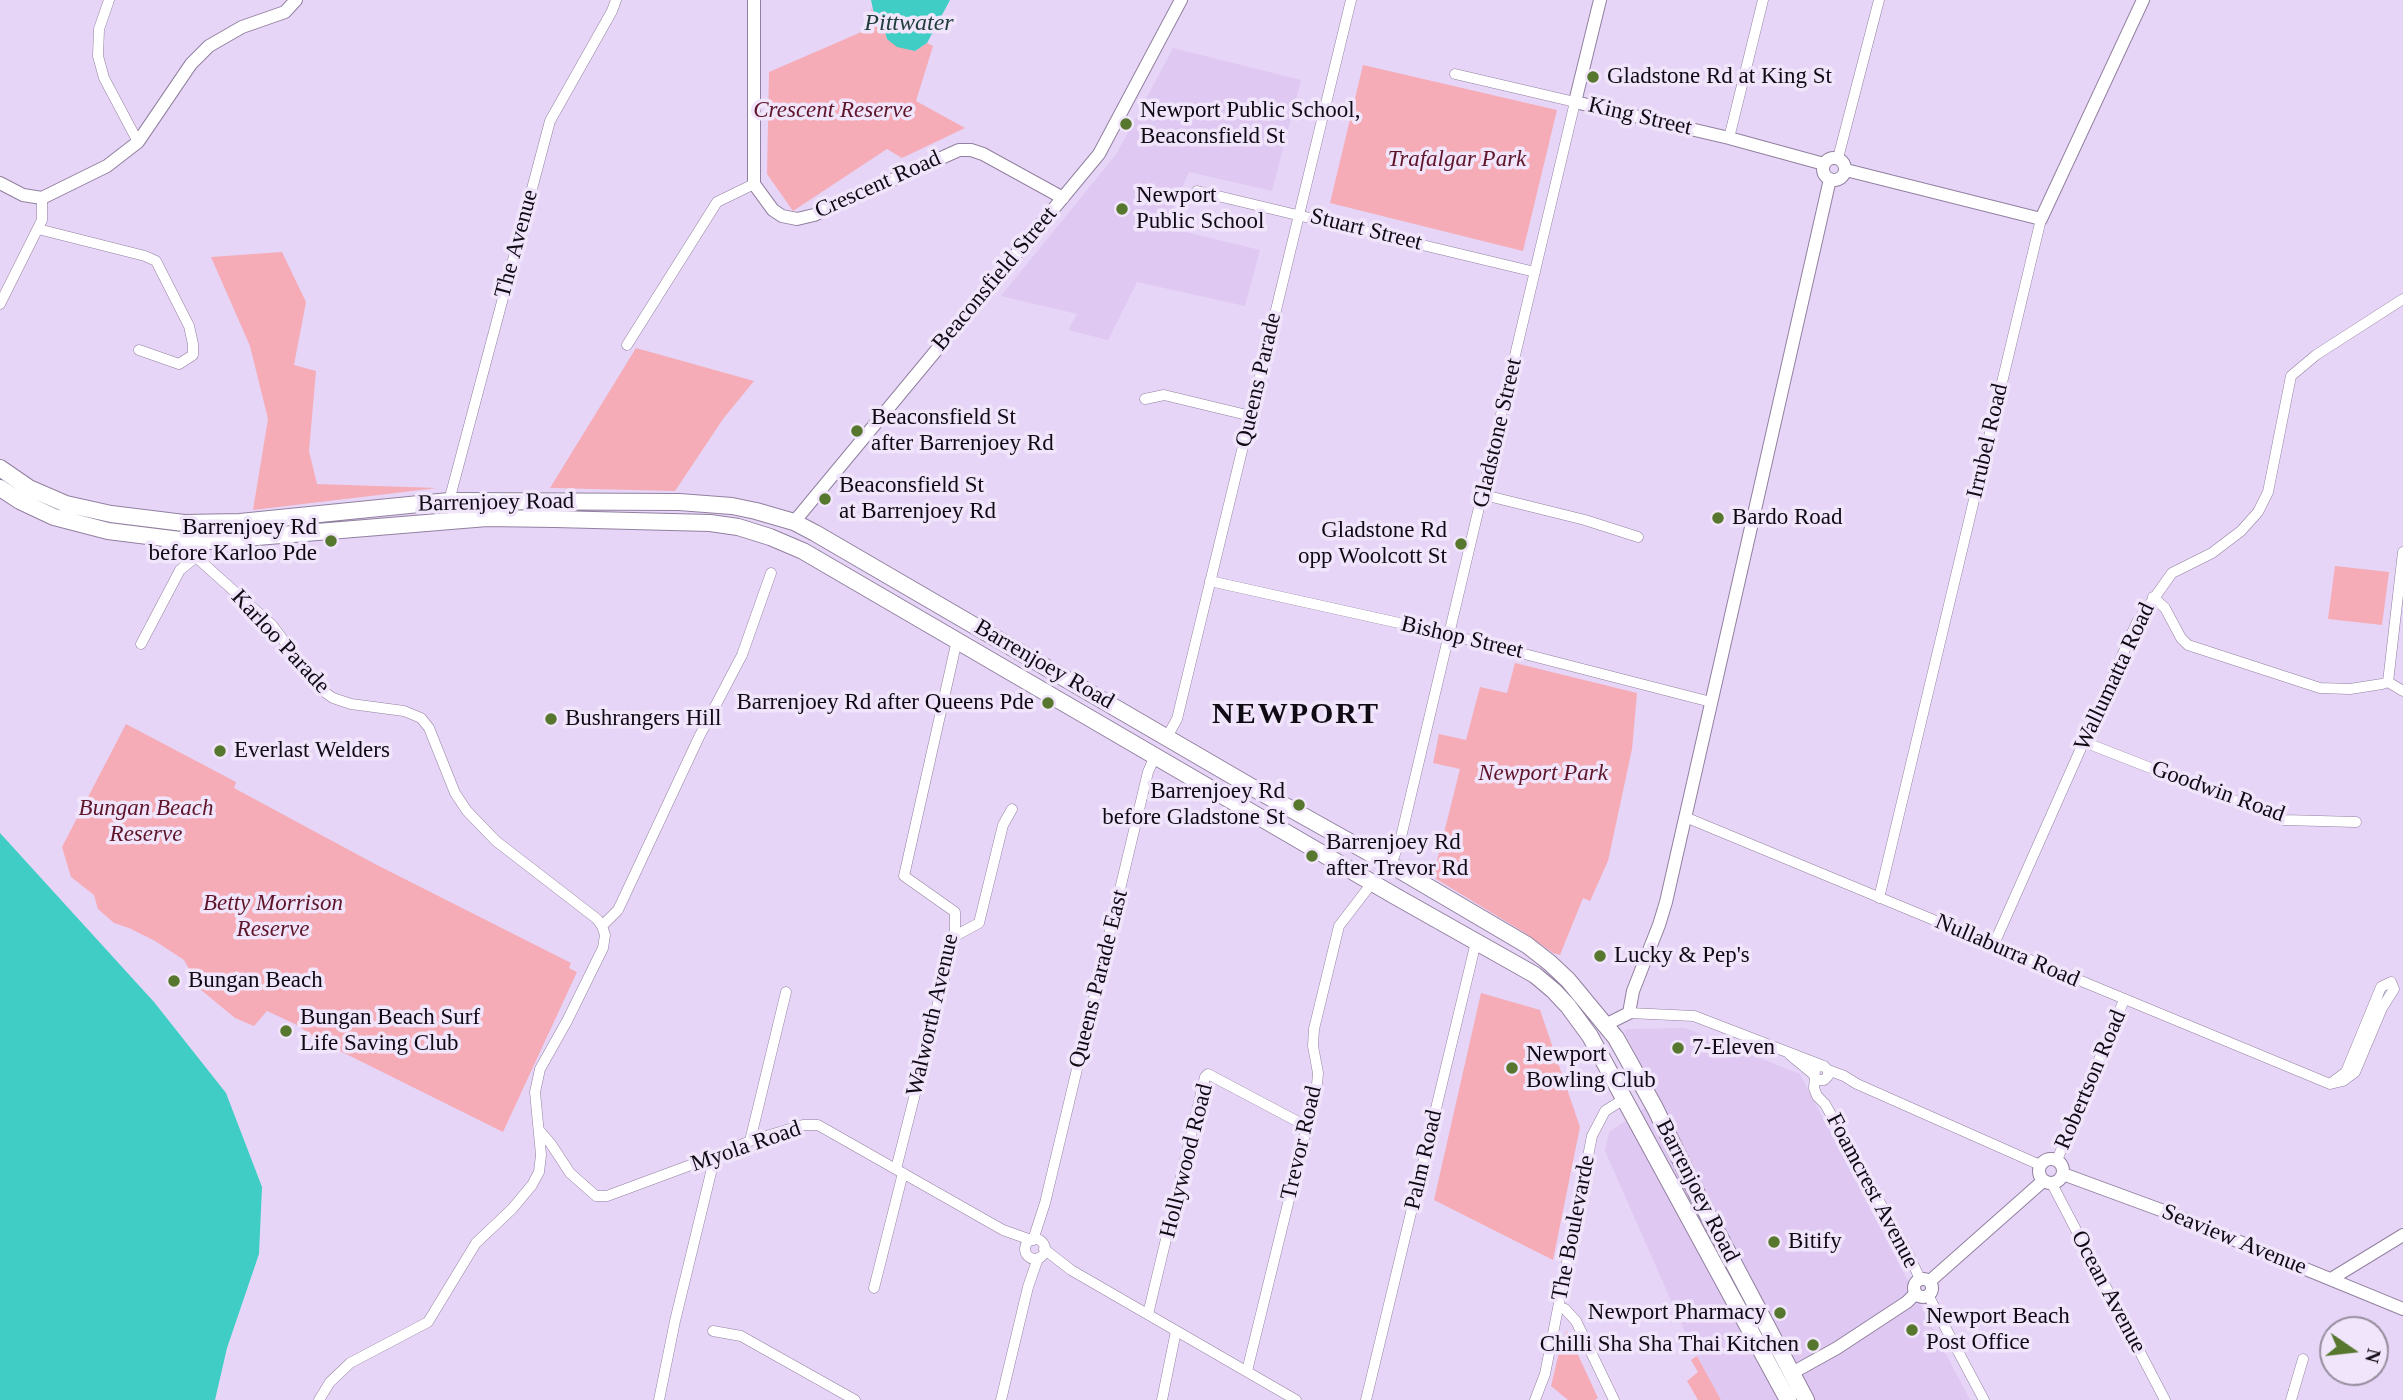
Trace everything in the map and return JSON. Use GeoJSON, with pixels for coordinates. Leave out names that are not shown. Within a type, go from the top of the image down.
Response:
{"type":"FeatureCollection","features":[{"type":"Feature","properties":{"kind":"main road","name":"Barrenjoey Road"},"geometry":{"type":"LineString","coordinates":[[0,468],[29,488],[66,504],[111,514],[184,523],[240,522],[449,501],[679,502],[732,506],[794,522],[1391,865],[1527,945],[1550,963],[1568,979],[1607,1024],[1655,1108],[1698,1196],[1806,1400]]}},
{"type":"Feature","properties":{"kind":"main road","name":"Barrenjoey Road"},"geometry":{"type":"LineString","coordinates":[[0,488],[54,517],[196,550],[487,518],[710,523],[738,527],[782,541],[1535,975],[1568,1006],[1590,1036],[1784,1397]]}},
{"type":"Feature","properties":{"kind":"main road","name":"Beaconsfield Street"},"geometry":{"type":"LineString","coordinates":[[782,541],[794,522]]}},
{"type":"Feature","properties":{"kind":"main road","name":"Karloo Parade"},"geometry":{"type":"LineString","coordinates":[[184,523],[196,550]]}},
{"type":"Feature","properties":{"kind":"main road","name":"Queens Parade"},"geometry":{"type":"LineString","coordinates":[[1155,755],[1167,737]]}},
{"type":"Feature","properties":{"kind":"main road"},"geometry":{"type":"LineString","coordinates":[[1372,883],[1391,865]]}},
{"type":"Feature","properties":{"kind":"main road","name":"Palm Road"},"geometry":{"type":"LineString","coordinates":[[1476,942],[1486,923]]}},
{"type":"Feature","properties":{"kind":"main road"},"geometry":{"type":"LineString","coordinates":[[1590,1036],[1607,1024]]}},
{"type":"Feature","properties":{"kind":"main road"},"geometry":{"type":"LineString","coordinates":[[1624,1099],[1630,1090],[1635,1072]]}},
{"type":"Feature","properties":{"kind":"main road"},"geometry":{"type":"LineString","coordinates":[[1624,1099],[1633,1099],[1655,1108]]}},
{"type":"Feature","properties":{"kind":"street"},"geometry":{"type":"LineString","coordinates":[[109,0],[99,29],[98,56],[104,78],[138,142]]}},
{"type":"Feature","properties":{"kind":"street"},"geometry":{"type":"LineString","coordinates":[[0,183],[23,195],[42,198],[107,166],[138,142],[191,64],[209,46],[243,27],[285,12],[296,0]]}},
{"type":"Feature","properties":{"kind":"street","name":"The Avenue"},"geometry":{"type":"LineString","coordinates":[[449,501],[550,121],[616,0]]}},
{"type":"Feature","properties":{"kind":"street"},"geometry":{"type":"LineString","coordinates":[[627,345],[717,202],[754,184],[754,0]]}},
{"type":"Feature","properties":{"kind":"street","name":"Beaconsfield Street"},"geometry":{"type":"LineString","coordinates":[[794,522],[1099,154],[1181,0]]}},
{"type":"Feature","properties":{"kind":"street","name":"Queens Parade"},"geometry":{"type":"LineString","coordinates":[[1167,737],[1177,719],[1351,0]]}},
{"type":"Feature","properties":{"kind":"street","name":"Gladstone Street"},"geometry":{"type":"LineString","coordinates":[[1391,865],[1401,837],[1484,495],[1600,0]]}},
{"type":"Feature","properties":{"kind":"street"},"geometry":{"type":"LineString","coordinates":[[1729,138],[1763,0]]}},
{"type":"Feature","properties":{"kind":"street"},"geometry":{"type":"LineString","coordinates":[[1838,158],[1879,0]]}},
{"type":"Feature","properties":{"kind":"street","name":"Irrubel Road"},"geometry":{"type":"LineString","coordinates":[[1879,898],[2041,219],[2143,0]]}},
{"type":"Feature","properties":{"kind":"street","name":"King Street"},"geometry":{"type":"LineString","coordinates":[[1455,74],[1729,138],[1824,164]]}},
{"type":"Feature","properties":{"kind":"street","name":"Crescent Road"},"geometry":{"type":"LineString","coordinates":[[754,184],[773,210],[782,216],[797,219],[814,215],[944,155],[959,150],[971,150],[1063,198]]}},
{"type":"Feature","properties":{"kind":"street"},"geometry":{"type":"LineString","coordinates":[[1838,158],[1844,162],[1846,170],[1839,179],[1830,179],[1823,171],[1828,159],[1838,158]]}},
{"type":"Feature","properties":{"kind":"street"},"geometry":{"type":"LineString","coordinates":[[1846,170],[2041,219]]}},
{"type":"Feature","properties":{"kind":"street"},"geometry":{"type":"LineString","coordinates":[[1629,1013],[1633,991],[1659,925],[1830,179]]}},
{"type":"Feature","properties":{"kind":"street","name":"Stuart Street"},"geometry":{"type":"LineString","coordinates":[[1197,191],[1535,272]]}},
{"type":"Feature","properties":{"kind":"street"},"geometry":{"type":"LineString","coordinates":[[0,304],[42,220],[42,198]]}},
{"type":"Feature","properties":{"kind":"street"},"geometry":{"type":"LineString","coordinates":[[38,229],[156,261],[189,326],[193,355],[179,364],[139,350]]}},
{"type":"Feature","properties":{"kind":"street","name":"Wallumatta Road"},"geometry":{"type":"LineString","coordinates":[[1994,944],[2137,622],[2172,573],[2212,553],[2241,531],[2258,512],[2268,492],[2291,376],[2316,355],[2403,299]]}},
{"type":"Feature","properties":{"kind":"street"},"geometry":{"type":"LineString","coordinates":[[1145,398],[1164,395],[1251,416]]}},
{"type":"Feature","properties":{"kind":"street"},"geometry":{"type":"LineString","coordinates":[[1484,495],[1585,520],[1639,537]]}},
{"type":"Feature","properties":{"kind":"street"},"geometry":{"type":"LineString","coordinates":[[141,644],[180,570],[196,550]]}},
{"type":"Feature","properties":{"kind":"street","name":"Karloo Parade"},"geometry":{"type":"LineString","coordinates":[[196,550],[272,625],[320,689],[333,698],[351,704],[404,711],[421,718],[429,728],[455,793],[467,811],[496,841],[597,919],[602,926]]}},
{"type":"Feature","properties":{"kind":"street"},"geometry":{"type":"LineString","coordinates":[[2388,682],[2403,552]]}},
{"type":"Feature","properties":{"kind":"street"},"geometry":{"type":"LineString","coordinates":[[319,1400],[330,1381],[350,1363],[428,1322],[476,1242],[512,1209],[532,1185],[539,1172],[541,1154],[535,1092],[540,1069],[603,948],[602,926],[618,910],[699,737],[742,655],[771,573]]}},
{"type":"Feature","properties":{"kind":"street","name":"Bishop Street"},"geometry":{"type":"LineString","coordinates":[[1210,581],[1520,652],[1712,702]]}},
{"type":"Feature","properties":{"kind":"street"},"geometry":{"type":"LineString","coordinates":[[2153,597],[2165,608],[2181,638],[2188,645],[2320,688],[2350,690],[2388,682],[2403,691]]}},
{"type":"Feature","properties":{"kind":"street","name":"Walworth Avenue"},"geometry":{"type":"LineString","coordinates":[[874,1288],[955,936],[955,912],[904,876],[957,640]]}},
{"type":"Feature","properties":{"kind":"street","name":"Goodwin Road"},"geometry":{"type":"LineString","coordinates":[[2084,742],[2284,820],[2356,822]]}},
{"type":"Feature","properties":{"kind":"street","name":"Queens Parade East"},"geometry":{"type":"LineString","coordinates":[[1001,1400],[1045,1203],[1148,772],[1155,755]]}},
{"type":"Feature","properties":{"kind":"street"},"geometry":{"type":"LineString","coordinates":[[955,936],[979,923],[1003,825],[1012,809]]}},
{"type":"Feature","properties":{"kind":"street","name":"Nullaburra Road"},"geometry":{"type":"LineString","coordinates":[[1685,817],[2330,1084]]}},
{"type":"Feature","properties":{"kind":"street","name":"Trevor Road"},"geometry":{"type":"LineString","coordinates":[[1247,1371],[1318,1073],[1313,1046],[1314,1029],[1339,926],[1372,883]]}},
{"type":"Feature","properties":{"kind":"street","name":"Palm Road"},"geometry":{"type":"LineString","coordinates":[[1366,1400],[1476,942]]}},
{"type":"Feature","properties":{"kind":"street"},"geometry":{"type":"LineString","coordinates":[[2391,982],[2394,989],[2382,1008],[2355,1072],[2343,1081],[2330,1084],[2346,1072],[2381,987],[2391,982]]}},
{"type":"Feature","properties":{"kind":"street"},"geometry":{"type":"LineString","coordinates":[[750,1141],[786,992]]}},
{"type":"Feature","properties":{"kind":"street","name":"Robertson Road"},"geometry":{"type":"LineString","coordinates":[[2057,1160],[2124,1000]]}},
{"type":"Feature","properties":{"kind":"street"},"geometry":{"type":"LineString","coordinates":[[1607,1024],[1629,1013],[1694,1016],[1789,1054],[1821,1074],[1857,1084],[2040,1165]]}},
{"type":"Feature","properties":{"kind":"street","name":"Hollywood Road"},"geometry":{"type":"LineString","coordinates":[[1148,1314],[1205,1077],[1208,1074],[1306,1126]]}},
{"type":"Feature","properties":{"kind":"street","name":"Foamcrest Avenue"},"geometry":{"type":"LineString","coordinates":[[1821,1074],[1814,1088],[1925,1280]]}},
{"type":"Feature","properties":{"kind":"street","name":"The Boulevarde"},"geometry":{"type":"LineString","coordinates":[[1535,1400],[1545,1374],[1592,1136],[1605,1111],[1624,1099]]}},
{"type":"Feature","properties":{"kind":"street","name":"Myola Road"},"geometry":{"type":"LineString","coordinates":[[539,1130],[570,1173],[596,1196],[607,1196],[750,1141],[803,1125],[818,1125],[1296,1400]]}},
{"type":"Feature","properties":{"kind":"street"},"geometry":{"type":"LineString","coordinates":[[659,1400],[715,1156]]}},
{"type":"Feature","properties":{"kind":"street"},"geometry":{"type":"LineString","coordinates":[[1792,1373],[1908,1302],[1931,1291],[1925,1280],[2047,1182],[2057,1182],[2063,1174],[2063,1166],[2057,1160],[2048,1159],[2040,1165],[2039,1173],[2047,1182]]}},
{"type":"Feature","properties":{"kind":"street","name":"Seaview Avenue"},"geometry":{"type":"LineString","coordinates":[[2063,1174],[2169,1213],[2403,1310]]}},
{"type":"Feature","properties":{"kind":"street","name":"Ocean Avenue"},"geometry":{"type":"LineString","coordinates":[[2047,1182],[2165,1400]]}},
{"type":"Feature","properties":{"kind":"street"},"geometry":{"type":"LineString","coordinates":[[2331,1279],[2403,1235]]}},
{"type":"Feature","properties":{"kind":"street","name":"Foamcrest Avenue"},"geometry":{"type":"LineString","coordinates":[[1922,1294],[1984,1400]]}},
{"type":"Feature","properties":{"kind":"street"},"geometry":{"type":"LineString","coordinates":[[1559,1307],[1565,1309],[1576,1321],[1614,1400]]}},
{"type":"Feature","properties":{"kind":"street"},"geometry":{"type":"LineString","coordinates":[[713,1331],[741,1336],[855,1400]]}},
{"type":"Feature","properties":{"kind":"street"},"geometry":{"type":"LineString","coordinates":[[1162,1400],[1176,1331]]}},
{"type":"Feature","properties":{"kind":"street"},"geometry":{"type":"LineString","coordinates":[[2291,1400],[2303,1359]]}},
{"type":"Feature","properties":{"kind":"shaded area","name":"Newport Public School"},"geometry":{"type":"Polygon","coordinates":[[[1173,48],[1301,80],[1272,191],[1189,172],[1165,227],[1260,250],[1245,306],[1137,282],[1108,340],[1068,330],[1077,314],[1001,296],[1117,153],[1173,48]]]}},
{"type":"Feature","properties":{"kind":"shaded area"},"geometry":{"type":"Polygon","coordinates":[[[1685,1028],[1800,1074],[1970,1400],[1721,1400],[1689,1341],[1605,1151],[1609,1132],[1658,1099],[1624,1031],[1685,1028]]]}},
{"type":"Feature","properties":{"kind":"green space","name":"Crescent Reserve"},"geometry":{"type":"Polygon","coordinates":[[[871,8],[881,17],[887,39],[915,51],[927,43],[933,46],[916,101],[965,128],[902,158],[887,149],[793,211],[767,174],[769,72],[873,27],[871,8]]]}},
{"type":"Feature","properties":{"kind":"green space","name":"Trafalgar Park"},"geometry":{"type":"Polygon","coordinates":[[[1363,65],[1557,110],[1523,251],[1330,203],[1363,65]]]}},
{"type":"Feature","properties":{"kind":"green space"},"geometry":{"type":"Polygon","coordinates":[[[282,252],[306,302],[294,365],[316,371],[309,451],[317,484],[437,488],[253,510],[268,419],[250,346],[211,257],[282,252]]]}},
{"type":"Feature","properties":{"kind":"green space"},"geometry":{"type":"Polygon","coordinates":[[[636,348],[754,381],[723,419],[675,491],[550,488],[636,348]]]}},
{"type":"Feature","properties":{"kind":"green space"},"geometry":{"type":"Polygon","coordinates":[[[2335,566],[2389,572],[2382,625],[2328,619],[2335,566]]]}},
{"type":"Feature","properties":{"kind":"green space","name":"Newport Park"},"geometry":{"type":"Polygon","coordinates":[[[1515,663],[1637,693],[1632,749],[1608,861],[1590,901],[1583,898],[1560,955],[1433,877],[1460,769],[1433,763],[1439,734],[1466,740],[1480,687],[1507,693],[1515,663]]]}},
{"type":"Feature","properties":{"kind":"green space","name":"Betty Morrison Reserve"},"geometry":{"type":"Polygon","coordinates":[[[126,724],[236,782],[234,788],[375,864],[571,963],[569,968],[577,972],[503,1132],[324,1043],[295,1024],[267,1011],[254,1026],[235,1018],[200,989],[184,960],[155,941],[114,923],[98,909],[94,895],[71,877],[62,847],[126,724]]]}},
{"type":"Feature","properties":{"kind":"green space","name":"Newport Bowling Club"},"geometry":{"type":"Polygon","coordinates":[[[1481,993],[1540,1010],[1580,1127],[1553,1260],[1434,1200],[1481,993]]]}},
{"type":"Feature","properties":{"kind":"green space"},"geometry":{"type":"Polygon","coordinates":[[[1567,1331],[1598,1398],[1595,1400],[1568,1400],[1551,1386],[1561,1344],[1567,1331]]]}},
{"type":"Feature","properties":{"kind":"green space"},"geometry":{"type":"Polygon","coordinates":[[[1697,1356],[1721,1400],[1698,1400],[1687,1381],[1698,1372],[1691,1360],[1697,1356]]]}},
{"type":"Feature","properties":{"kind":"water","name":"Pittwater"},"geometry":{"type":"Polygon","coordinates":[[[871,0],[950,0],[927,43],[915,51],[897,47],[887,39],[881,17],[874,14],[871,0]]]}},
{"type":"Feature","properties":{"kind":"water"},"geometry":{"type":"Polygon","coordinates":[[[0,833],[154,1002],[226,1093],[262,1187],[259,1254],[227,1348],[215,1400],[0,1400],[0,833]]]}},
{"type":"Feature","properties":{"kind":"place","name":"Gladstone Rd at King St"},"geometry":{"type":"Point","coordinates":[1593,77]}},
{"type":"Feature","properties":{"kind":"place","name":"Newport Public School, Beaconsfield St"},"geometry":{"type":"Point","coordinates":[1126,124]}},
{"type":"Feature","properties":{"kind":"place","name":"Newport Public School"},"geometry":{"type":"Point","coordinates":[1122,209]}},
{"type":"Feature","properties":{"kind":"place","name":"Beaconsfield St after Barrenjoey Rd"},"geometry":{"type":"Point","coordinates":[857,431]}},
{"type":"Feature","properties":{"kind":"place","name":"Beaconsfield St at Barrenjoey Rd"},"geometry":{"type":"Point","coordinates":[825,499]}},
{"type":"Feature","properties":{"kind":"place","name":"Bardo Road"},"geometry":{"type":"Point","coordinates":[1718,518]}},
{"type":"Feature","properties":{"kind":"place","name":"Barrenjoey Rd before Karloo Pde"},"geometry":{"type":"Point","coordinates":[331,541]}},
{"type":"Feature","properties":{"kind":"place","name":"Gladstone Rd opp Woolcott St"},"geometry":{"type":"Point","coordinates":[1461,544]}},
{"type":"Feature","properties":{"kind":"place","name":"Barrenjoey Rd after Queens Pde"},"geometry":{"type":"Point","coordinates":[1048,703]}},
{"type":"Feature","properties":{"kind":"place","name":"Bushrangers Hill"},"geometry":{"type":"Point","coordinates":[551,719]}},
{"type":"Feature","properties":{"kind":"place","name":"Everlast Welders"},"geometry":{"type":"Point","coordinates":[220,751]}},
{"type":"Feature","properties":{"kind":"place","name":"Barrenjoey Rd before Gladstone St"},"geometry":{"type":"Point","coordinates":[1299,805]}},
{"type":"Feature","properties":{"kind":"place","name":"Barrenjoey Rd after Trevor Rd"},"geometry":{"type":"Point","coordinates":[1312,856]}},
{"type":"Feature","properties":{"kind":"place","name":"Lucky & Pep's"},"geometry":{"type":"Point","coordinates":[1600,956]}},
{"type":"Feature","properties":{"kind":"place","name":"Bungan Beach"},"geometry":{"type":"Point","coordinates":[174,981]}},
{"type":"Feature","properties":{"kind":"place","name":"Bungan Beach Surf Life Saving Club"},"geometry":{"type":"Point","coordinates":[286,1031]}},
{"type":"Feature","properties":{"kind":"place","name":"7-Eleven"},"geometry":{"type":"Point","coordinates":[1678,1048]}},
{"type":"Feature","properties":{"kind":"place","name":"Newport Bowling Club"},"geometry":{"type":"Point","coordinates":[1512,1068]}},
{"type":"Feature","properties":{"kind":"place","name":"Bitify"},"geometry":{"type":"Point","coordinates":[1774,1242]}},
{"type":"Feature","properties":{"kind":"place","name":"Newport Pharmacy"},"geometry":{"type":"Point","coordinates":[1780,1313]}},
{"type":"Feature","properties":{"kind":"place","name":"Newport Beach Post Office"},"geometry":{"type":"Point","coordinates":[1912,1330]}},
{"type":"Feature","properties":{"kind":"place","name":"Chilli Sha Sha Thai Kitchen"},"geometry":{"type":"Point","coordinates":[1813,1345]}},
{"type":"Feature","properties":{"kind":"district","name":"NEWPORT"},"geometry":{"type":"Point","coordinates":[1296,715]}},
{"type":"Feature","properties":{"kind":"park label","name":"Bungan Beach Reserve"},"geometry":{"type":"Point","coordinates":[146,822]}}]}
